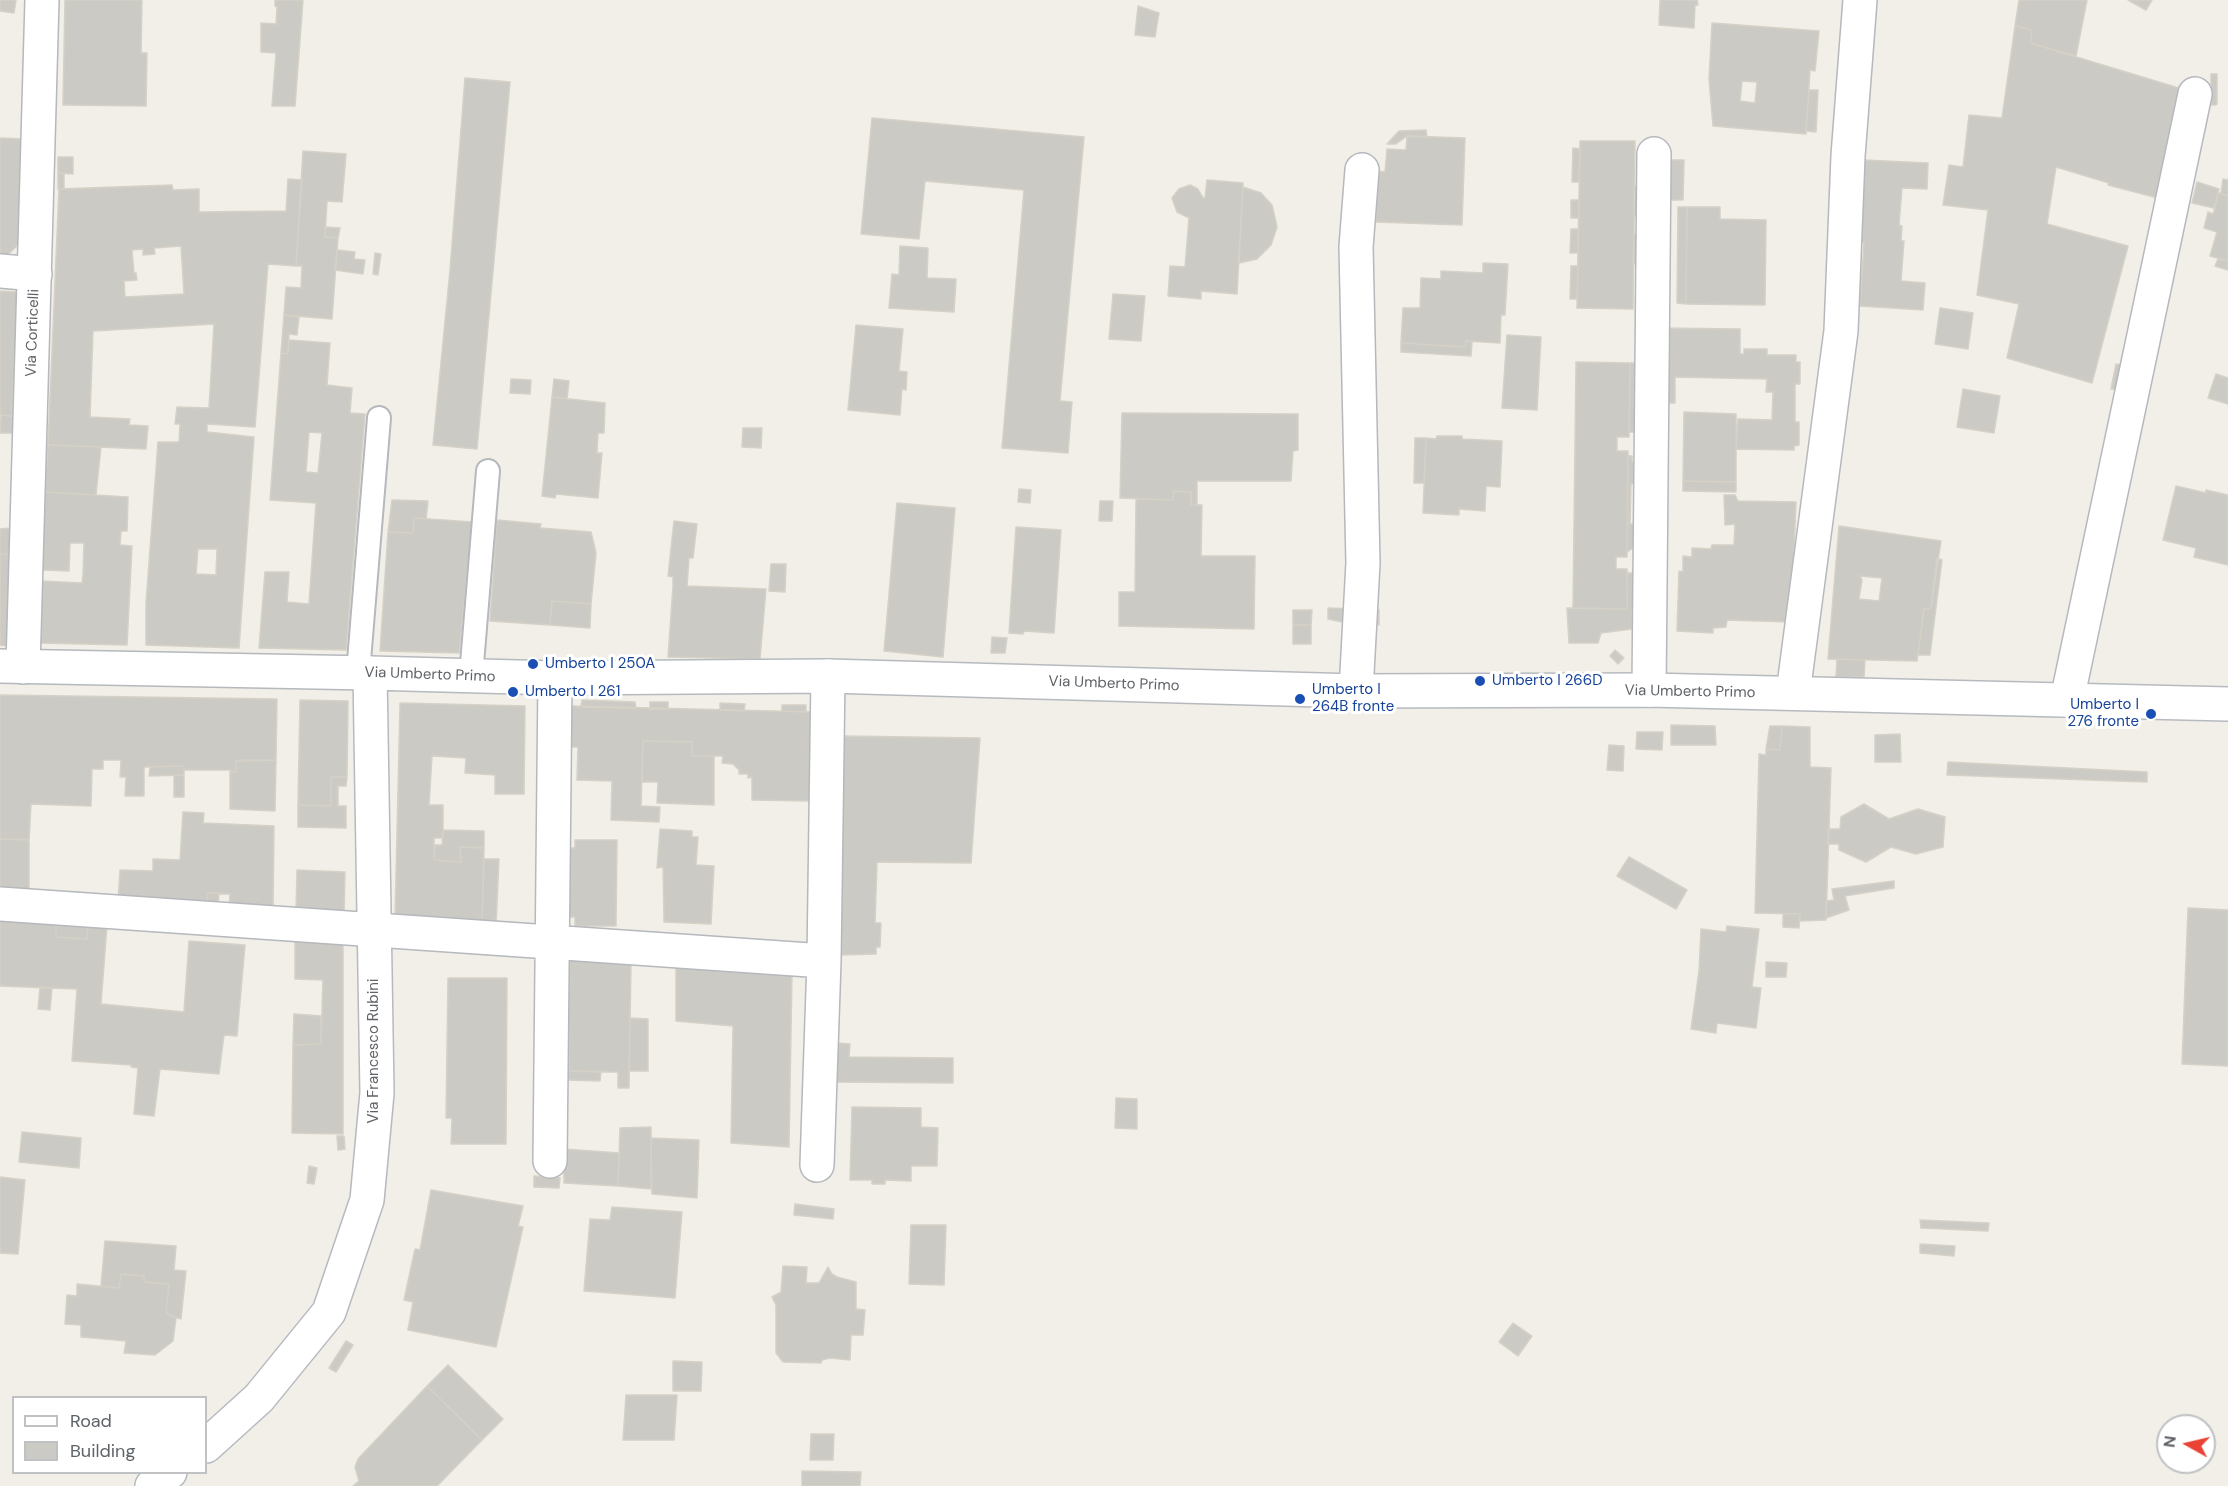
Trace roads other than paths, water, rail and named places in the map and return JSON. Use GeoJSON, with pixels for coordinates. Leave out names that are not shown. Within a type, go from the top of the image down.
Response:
{"type":"FeatureCollection","features":[{"type":"Feature","properties":{"kind":"street","name":"Via Corticelli"},"geometry":{"type":"LineString","coordinates":[[11,666],[35,274],[42,0]]}},
{"type":"Feature","properties":{"kind":"street"},"geometry":{"type":"LineString","coordinates":[[1793,693],[1841,331],[1848,156],[1860,0]]}},
{"type":"Feature","properties":{"kind":"street"},"geometry":{"type":"LineString","coordinates":[[2067,700],[2195,93]]}},
{"type":"Feature","properties":{"kind":"street"},"geometry":{"type":"LineString","coordinates":[[1649,690],[1654,154]]}},
{"type":"Feature","properties":{"kind":"street"},"geometry":{"type":"LineString","coordinates":[[1356,691],[1364,563],[1356,247],[1362,170]]}},
{"type":"Feature","properties":{"kind":"street"},"geometry":{"type":"LineString","coordinates":[[0,272],[35,274]]}},
{"type":"Feature","properties":{"kind":"street","name":"Via Umberto Primo"},"geometry":{"type":"LineString","coordinates":[[11,666],[555,678],[828,676],[1356,691],[1649,690],[2228,704]]}},
{"type":"Feature","properties":{"kind":"street","name":"Via Francesco Rubini"},"geometry":{"type":"LineString","coordinates":[[207,1445],[259,1398],[329,1312],[367,1200],[377,1093],[364,673]]}},
{"type":"Feature","properties":{"kind":"street"},"geometry":{"type":"LineString","coordinates":[[817,1165],[824,961],[828,676]]}},
{"type":"Feature","properties":{"kind":"street"},"geometry":{"type":"LineString","coordinates":[[550,1161],[555,678]]}},
{"type":"Feature","properties":{"kind":"street"},"geometry":{"type":"LineString","coordinates":[[0,904],[552,940],[824,961]]}},
{"type":"Feature","properties":{"kind":"street"},"geometry":{"type":"LineString","coordinates":[[153,1486],[169,1474]]}},
{"type":"Feature","properties":{"kind":"lane"},"geometry":{"type":"LineString","coordinates":[[364,673],[379,418]]}},
{"type":"Feature","properties":{"kind":"lane"},"geometry":{"type":"LineString","coordinates":[[471,676],[488,471]]}},
{"type":"Feature","properties":{"kind":"place","name":"Umberto I 250A"},"geometry":{"type":"Point","coordinates":[533,664]}},
{"type":"Feature","properties":{"kind":"place","name":"Umberto I 266D"},"geometry":{"type":"Point","coordinates":[1480,681]}},
{"type":"Feature","properties":{"kind":"place","name":"Umberto I 261"},"geometry":{"type":"Point","coordinates":[513,692]}},
{"type":"Feature","properties":{"kind":"place","name":"Umberto I 264B fronte"},"geometry":{"type":"Point","coordinates":[1300,699]}},
{"type":"Feature","properties":{"kind":"place","name":"Umberto I 276 fronte"},"geometry":{"type":"Point","coordinates":[2151,714]}}]}
